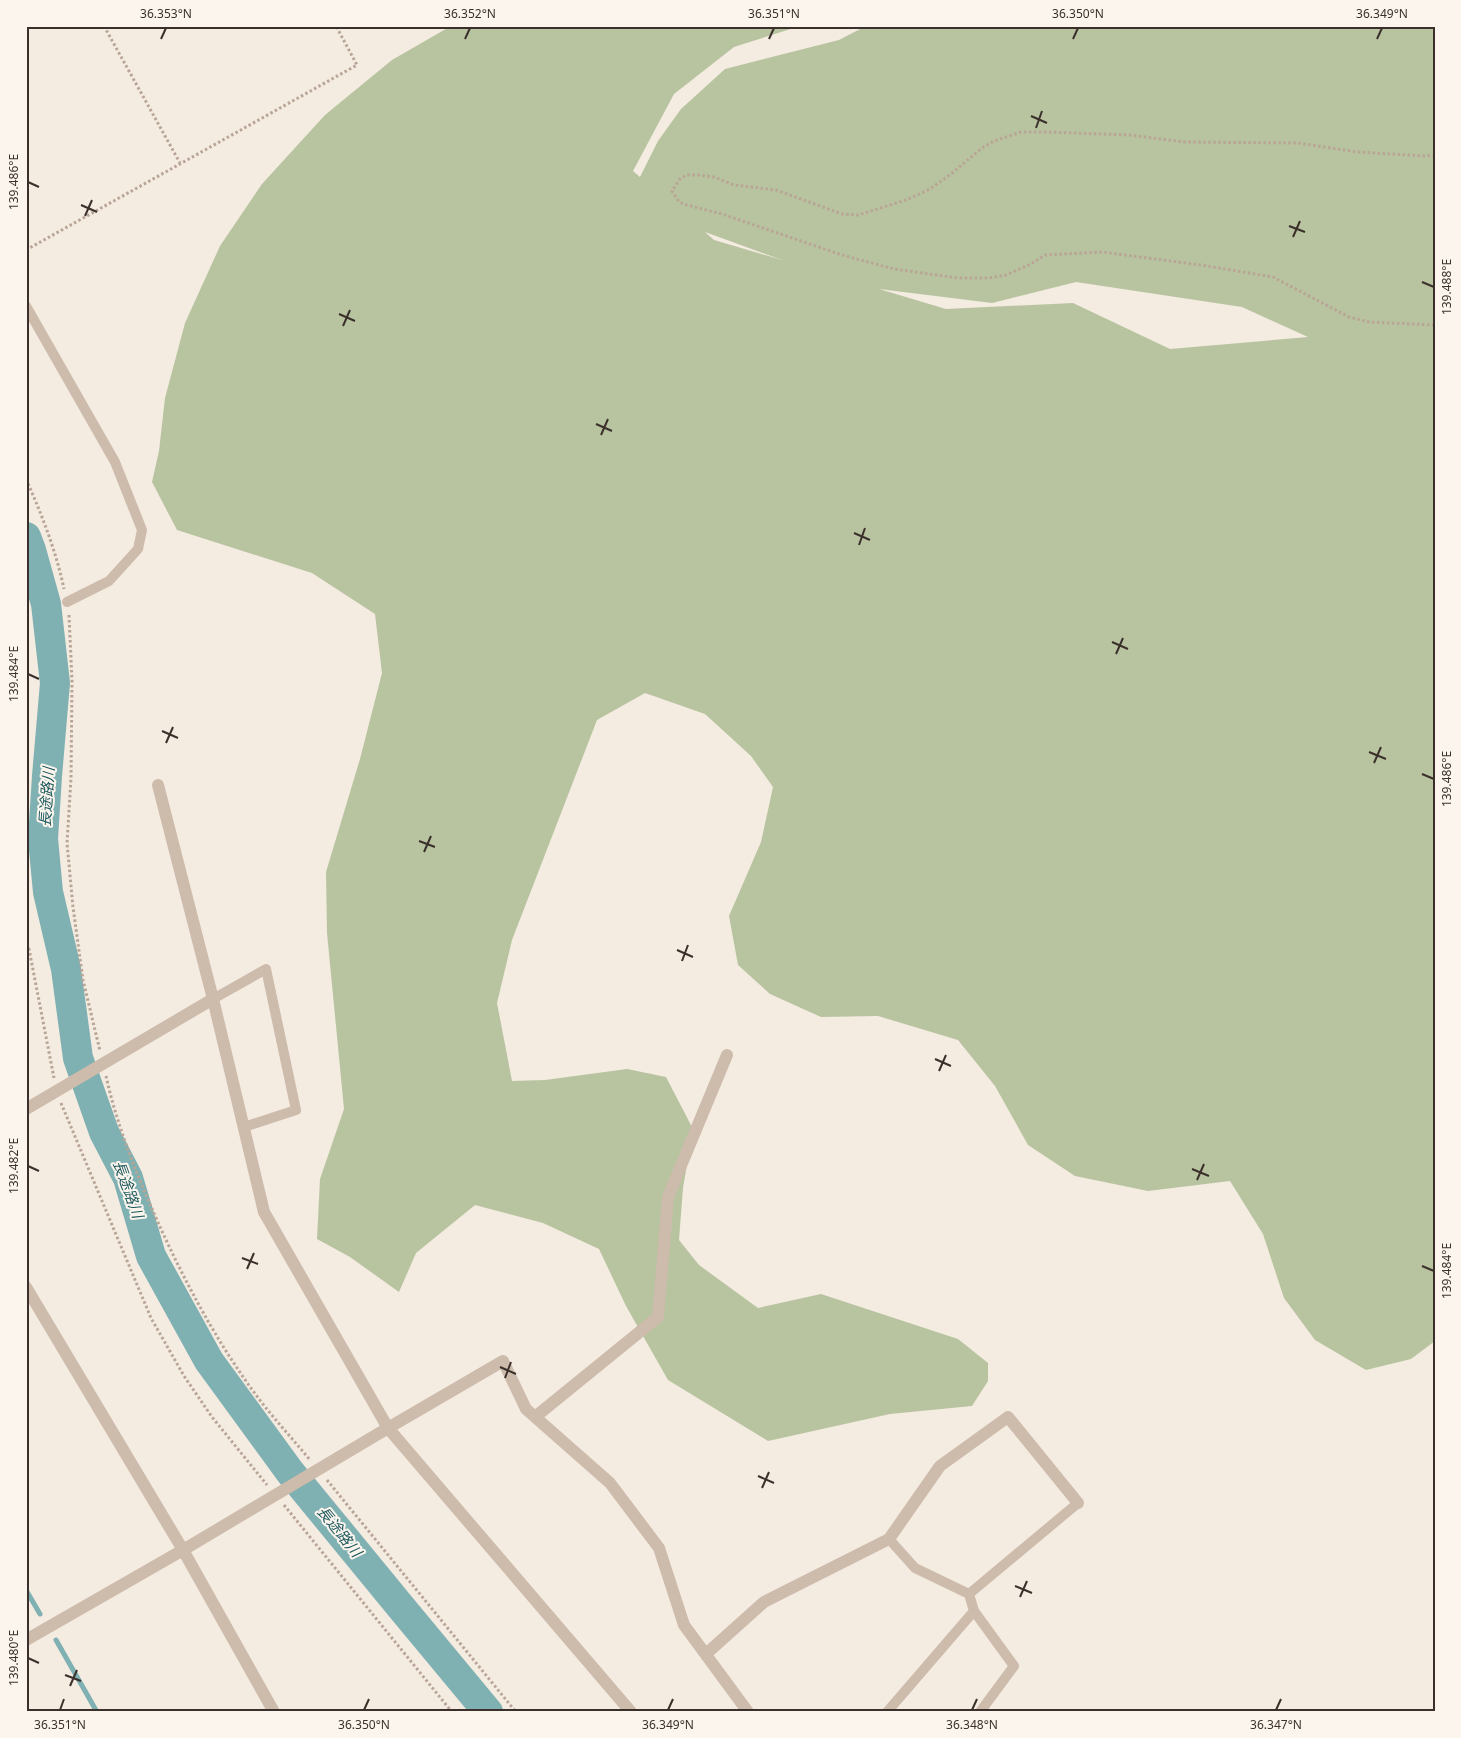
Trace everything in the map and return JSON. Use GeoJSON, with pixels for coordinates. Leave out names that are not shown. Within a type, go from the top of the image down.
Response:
{"type":"FeatureCollection","features":[{"type":"Feature","properties":{"kind":"street"},"geometry":{"type":"LineString","coordinates":[[158,785],[264,1212],[388,1428],[631,1712]]}},
{"type":"Feature","properties":{"kind":"street"},"geometry":{"type":"LineString","coordinates":[[26,1109],[212,999]]}},
{"type":"Feature","properties":{"kind":"street"},"geometry":{"type":"LineString","coordinates":[[535,1417],[658,1317],[668,1197],[727,1056]]}},
{"type":"Feature","properties":{"kind":"street"},"geometry":{"type":"LineString","coordinates":[[26,1288],[183,1550],[274,1712]]}},
{"type":"Feature","properties":{"kind":"street"},"geometry":{"type":"LineString","coordinates":[[26,1640],[503,1362],[526,1409],[610,1483],[659,1548],[684,1625],[748,1712]]}},
{"type":"Feature","properties":{"kind":"street"},"geometry":{"type":"LineString","coordinates":[[706,1654],[764,1602],[889,1539],[940,1466],[1008,1417],[1078,1503]]}},
{"type":"Feature","properties":{"kind":"lane"},"geometry":{"type":"LineString","coordinates":[[26,306],[115,462],[142,530],[138,549],[109,581],[67,602]]}},
{"type":"Feature","properties":{"kind":"lane"},"geometry":{"type":"LineString","coordinates":[[212,999],[266,969],[296,1110],[244,1127]]}},
{"type":"Feature","properties":{"kind":"lane"},"geometry":{"type":"LineString","coordinates":[[969,1594],[1078,1503]]}},
{"type":"Feature","properties":{"kind":"lane"},"geometry":{"type":"LineString","coordinates":[[889,1539],[915,1568],[969,1594]]}},
{"type":"Feature","properties":{"kind":"lane"},"geometry":{"type":"LineString","coordinates":[[969,1594],[974,1611],[1014,1666],[980,1712]]}},
{"type":"Feature","properties":{"kind":"lane"},"geometry":{"type":"LineString","coordinates":[[887,1712],[974,1611]]}},
{"type":"Feature","properties":{"kind":"path"},"geometry":{"type":"LineString","coordinates":[[104,26],[180,164]]}},
{"type":"Feature","properties":{"kind":"path"},"geometry":{"type":"LineString","coordinates":[[26,250],[357,65],[336,26]]}},
{"type":"Feature","properties":{"kind":"path"},"geometry":{"type":"LineString","coordinates":[[1435,155],[1357,152],[1298,143],[1184,142],[1129,135],[1021,132],[994,141],[982,148],[930,189],[906,200],[858,214],[842,214],[776,190],[740,186],[699,174],[687,175],[680,179],[672,191],[679,202],[687,206],[722,214],[842,256],[894,269],[958,278],[989,278],[1006,275],[1031,264],[1045,255],[1102,252],[1273,277],[1349,317],[1369,322],[1435,325]]}},
{"type":"Feature","properties":{"kind":"path"},"geometry":{"type":"LineString","coordinates":[[26,479],[42,515],[58,560],[67,602],[72,681],[71,778],[67,843],[73,907],[83,980],[102,1065],[129,1155],[182,1276],[218,1337],[256,1395],[315,1472],[516,1712]]}},
{"type":"Feature","properties":{"kind":"path"},"geometry":{"type":"LineString","coordinates":[[26,944],[29,949],[60,1090],[151,1318],[184,1376],[212,1417],[279,1492],[452,1712]]}},
{"type":"Feature","properties":{"kind":"green space"},"geometry":{"type":"Polygon","coordinates":[[[451,26],[800,26],[734,47],[674,94],[633,171],[640,177],[658,141],[681,109],[725,69],[839,40],[866,26],[1435,26],[1435,1341],[1411,1359],[1366,1370],[1315,1340],[1284,1298],[1263,1234],[1230,1181],[1148,1191],[1075,1176],[1028,1145],[995,1086],[958,1040],[878,1016],[821,1017],[770,994],[738,965],[729,916],[761,842],[773,787],[751,756],[705,714],[645,693],[597,720],[512,940],[497,1003],[512,1081],[545,1080],[627,1069],[666,1077],[693,1129],[683,1188],[679,1240],[699,1265],[758,1308],[821,1294],[958,1339],[988,1363],[988,1381],[972,1406],[890,1414],[768,1441],[668,1380],[626,1306],[599,1249],[543,1223],[475,1205],[416,1253],[399,1292],[350,1257],[317,1239],[320,1179],[344,1109],[327,933],[326,872],[360,759],[382,673],[375,614],[312,573],[177,530],[152,482],[159,451],[165,398],[185,323],[220,246],[262,184],[325,115],[392,60],[451,26]],[[705,232],[714,240],[782,260],[705,232]],[[1076,282],[992,303],[879,289],[946,309],[1073,303],[1170,349],[1308,337],[1242,307],[1076,282]]]}},
{"type":"Feature","properties":{"kind":"waterway","name":"長途路川"},"geometry":{"type":"LineString","coordinates":[[26,537],[46,604],[55,683],[43,839],[48,892],[66,969],[78,1058],[104,1132],[128,1178],[151,1256],[209,1361],[290,1472],[488,1712]]}},
{"type":"Feature","properties":{"kind":"waterway"},"geometry":{"type":"LineString","coordinates":[[26,1590],[40,1614]]}},
{"type":"Feature","properties":{"kind":"waterway"},"geometry":{"type":"LineString","coordinates":[[56,1640],[97,1712]]}}]}
